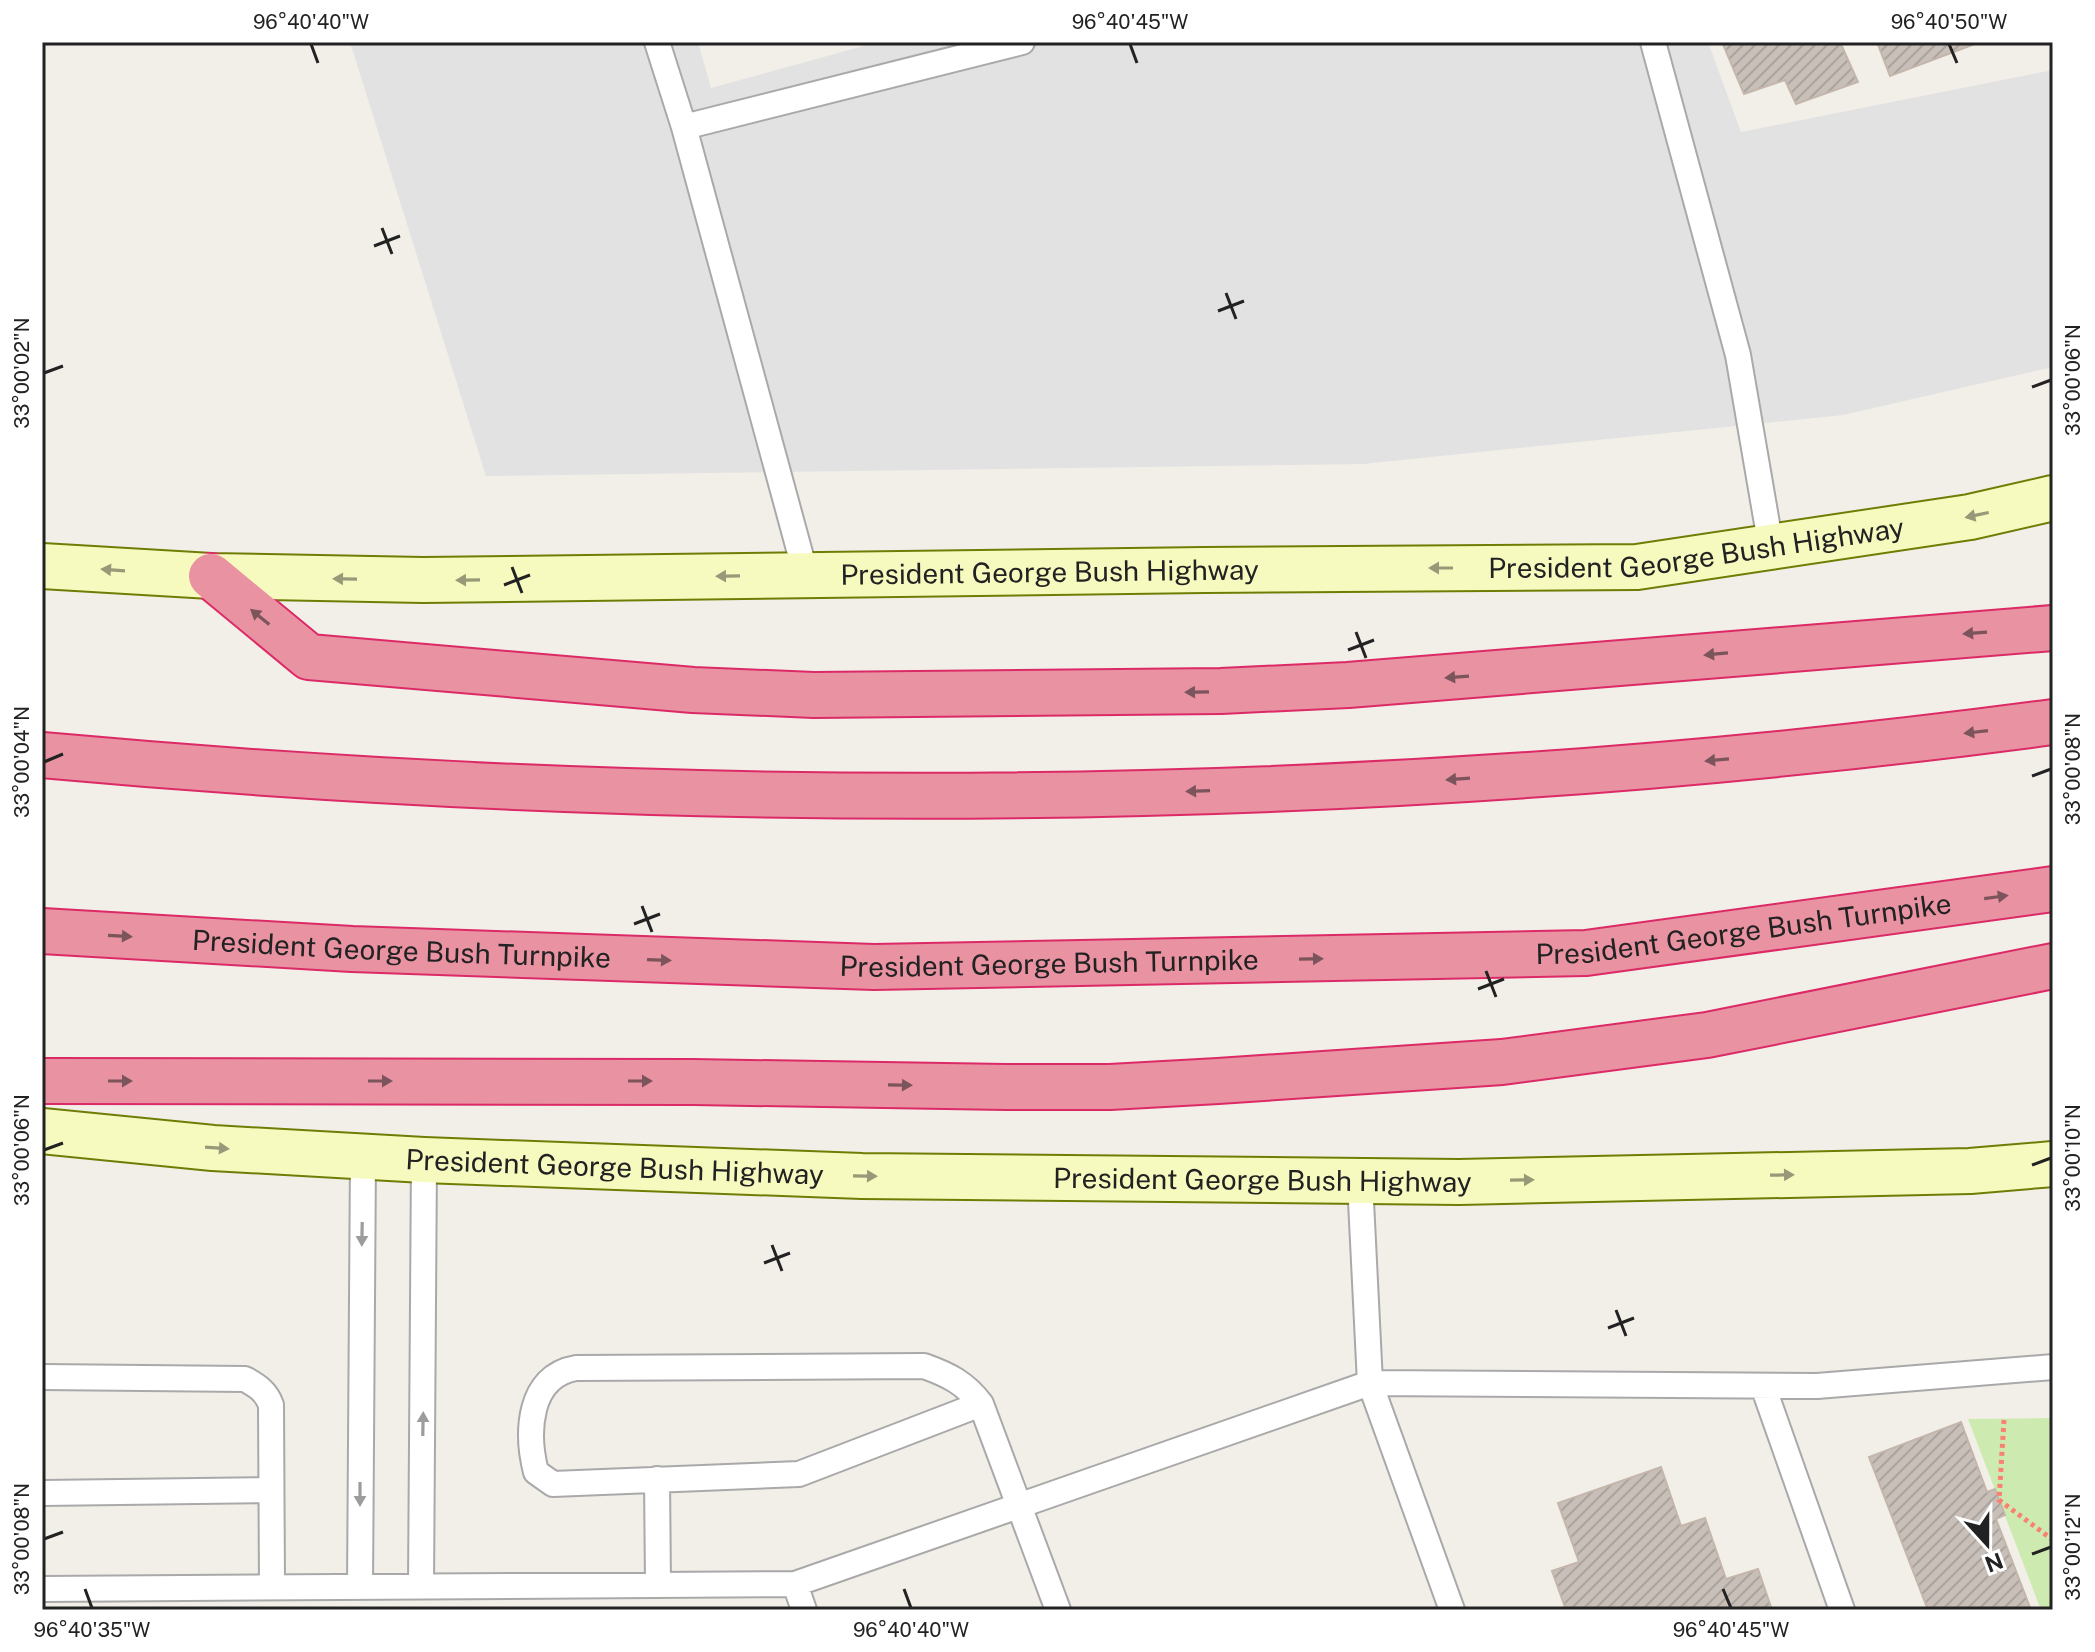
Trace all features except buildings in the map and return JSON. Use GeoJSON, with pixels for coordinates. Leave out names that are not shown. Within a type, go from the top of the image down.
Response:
{"type":"FeatureCollection","features":[{"type":"Feature","properties":{"kind":"highway"},"geometry":{"type":"LineString","coordinates":[[211,576],[309,657],[784,695],[1062,694],[1348,685],[2053,628]]}},
{"type":"Feature","properties":{"kind":"highway"},"geometry":{"type":"LineString","coordinates":[[42,755],[295,775],[588,791],[857,796],[1068,794],[1327,786],[1581,771],[1802,751],[2053,722]]}},
{"type":"Feature","properties":{"kind":"highway","name":"President George Bush Turnpike"},"geometry":{"type":"LineString","coordinates":[[42,931],[352,949],[874,967],[1570,954],[2053,889]]}},
{"type":"Feature","properties":{"kind":"highway"},"geometry":{"type":"LineString","coordinates":[[42,1081],[677,1081],[1006,1087],[1110,1087],[1218,1081],[1502,1062],[1707,1035],[2053,966]]}},
{"type":"Feature","properties":{"kind":"main road","name":"President George Bush Highway"},"geometry":{"type":"LineString","coordinates":[[42,566],[211,576],[423,580],[1637,567],[1970,517],[2053,498]]}},
{"type":"Feature","properties":{"kind":"main road","name":"President George Bush Highway"},"geometry":{"type":"LineString","coordinates":[[42,1131],[213,1148],[424,1160],[862,1176],[1475,1181],[1922,1172],[2053,1164]]}},
{"type":"Feature","properties":{"kind":"lane"},"geometry":{"type":"LineString","coordinates":[[657,42],[684,127],[806,575]]}},
{"type":"Feature","properties":{"kind":"lane"},"geometry":{"type":"LineString","coordinates":[[684,127],[1022,42]]}},
{"type":"Feature","properties":{"kind":"lane"},"geometry":{"type":"LineString","coordinates":[[1653,42],[1738,355],[1771,547]]}},
{"type":"Feature","properties":{"kind":"lane"},"geometry":{"type":"LineString","coordinates":[[360,1587],[363,1156]]}},
{"type":"Feature","properties":{"kind":"lane"},"geometry":{"type":"LineString","coordinates":[[404,1595],[424,1160]]}},
{"type":"Feature","properties":{"kind":"lane"},"geometry":{"type":"LineString","coordinates":[[1360,1181],[1370,1383],[1452,1610]]}},
{"type":"Feature","properties":{"kind":"lane"},"geometry":{"type":"LineString","coordinates":[[981,1404],[799,1474],[553,1484],[536,1472],[532,1458],[531,1416],[546,1384],[560,1371],[576,1368],[924,1366],[953,1376],[970,1389],[981,1404],[1058,1610]]}},
{"type":"Feature","properties":{"kind":"lane"},"geometry":{"type":"LineString","coordinates":[[42,1589],[360,1587],[404,1595],[658,1585],[795,1584],[1370,1383],[1817,1386],[2053,1367]]}},
{"type":"Feature","properties":{"kind":"lane"},"geometry":{"type":"LineString","coordinates":[[42,1377],[245,1379],[259,1387],[271,1405],[272,1587]]}},
{"type":"Feature","properties":{"kind":"lane"},"geometry":{"type":"LineString","coordinates":[[1763,1386],[1842,1610]]}},
{"type":"Feature","properties":{"kind":"lane"},"geometry":{"type":"LineString","coordinates":[[657,1479],[658,1585]]}},
{"type":"Feature","properties":{"kind":"lane"},"geometry":{"type":"LineString","coordinates":[[42,1493],[271,1490]]}},
{"type":"Feature","properties":{"kind":"lane"},"geometry":{"type":"LineString","coordinates":[[795,1584],[804,1610]]}},
{"type":"Feature","properties":{"kind":"path"},"geometry":{"type":"LineString","coordinates":[[2004,1420],[1999,1500],[2053,1540]]}},
{"type":"Feature","properties":{"kind":"green space"},"geometry":{"type":"Polygon","coordinates":[[[2053,1418],[2053,1610],[2041,1610],[1968,1419],[2053,1418]]]}},
{"type":"Feature","properties":{"kind":"shaded area"},"geometry":{"type":"Polygon","coordinates":[[[350,42],[698,42],[711,88],[878,42],[1708,42],[1741,132],[2053,70],[2053,367],[1843,415],[1363,464],[486,476],[350,42]]]}}]}
